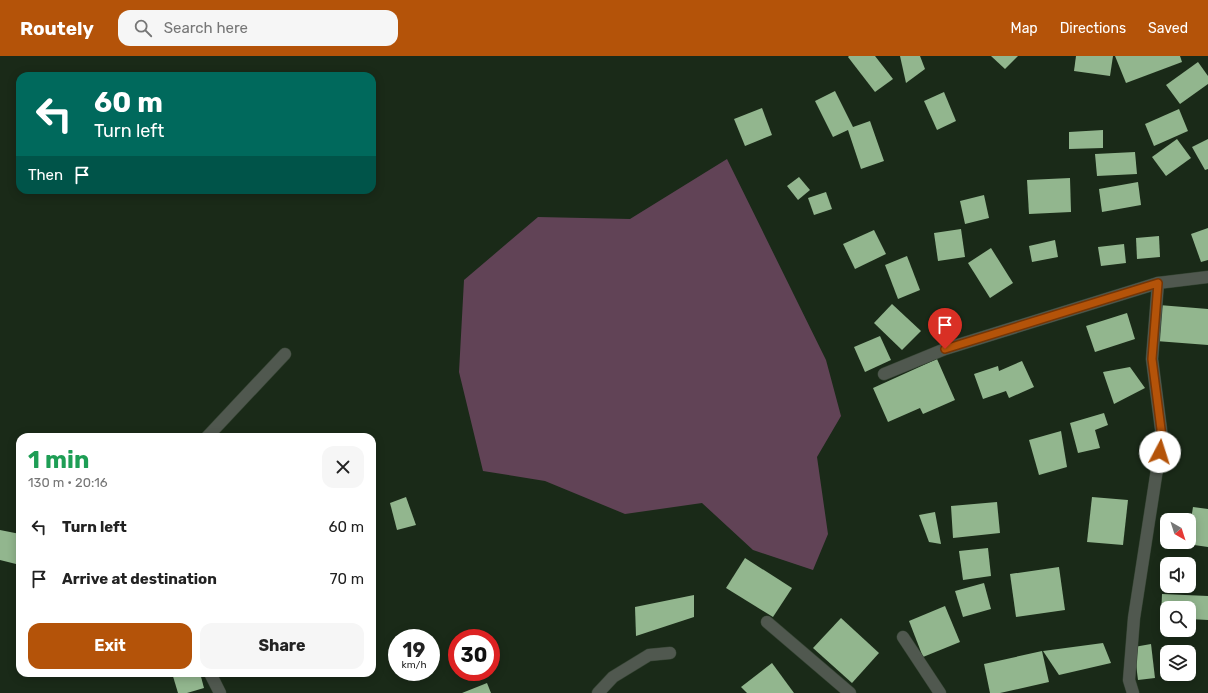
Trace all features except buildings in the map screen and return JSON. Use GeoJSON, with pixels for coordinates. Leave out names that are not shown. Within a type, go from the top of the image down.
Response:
{"type":"FeatureCollection","features":[{"type":"Feature","properties":{"kind":"street"},"geometry":{"type":"LineString","coordinates":[[884,374],[945,349],[1158,283],[1208,277]]}},
{"type":"Feature","properties":{"kind":"street"},"geometry":{"type":"LineString","coordinates":[[1133,693],[1129,680],[1134,618],[1162,437],[1152,359],[1158,283]]}},
{"type":"Feature","properties":{"kind":"street"},"geometry":{"type":"LineString","coordinates":[[211,433],[285,354]]}},
{"type":"Feature","properties":{"kind":"street"},"geometry":{"type":"LineString","coordinates":[[767,622],[850,693]]}},
{"type":"Feature","properties":{"kind":"street"},"geometry":{"type":"LineString","coordinates":[[903,637],[940,693]]}},
{"type":"Feature","properties":{"kind":"street"},"geometry":{"type":"LineString","coordinates":[[598,693],[613,677],[649,655],[670,653]]}},
{"type":"Feature","properties":{"kind":"street"},"geometry":{"type":"LineString","coordinates":[[212,677],[220,693]]}},
{"type":"Feature","properties":{"kind":"shaded area"},"geometry":{"type":"Polygon","coordinates":[[[727,159],[826,360],[841,416],[817,457],[828,534],[813,570],[753,550],[702,503],[625,514],[545,481],[483,471],[459,372],[464,280],[538,217],[630,219],[727,159]]]}},
{"type":"Feature","properties":{"kind":"route"},"geometry":{"type":"LineString","coordinates":[[945,349],[1158,283],[1152,359],[1162,437],[1160,452]]}}]}
